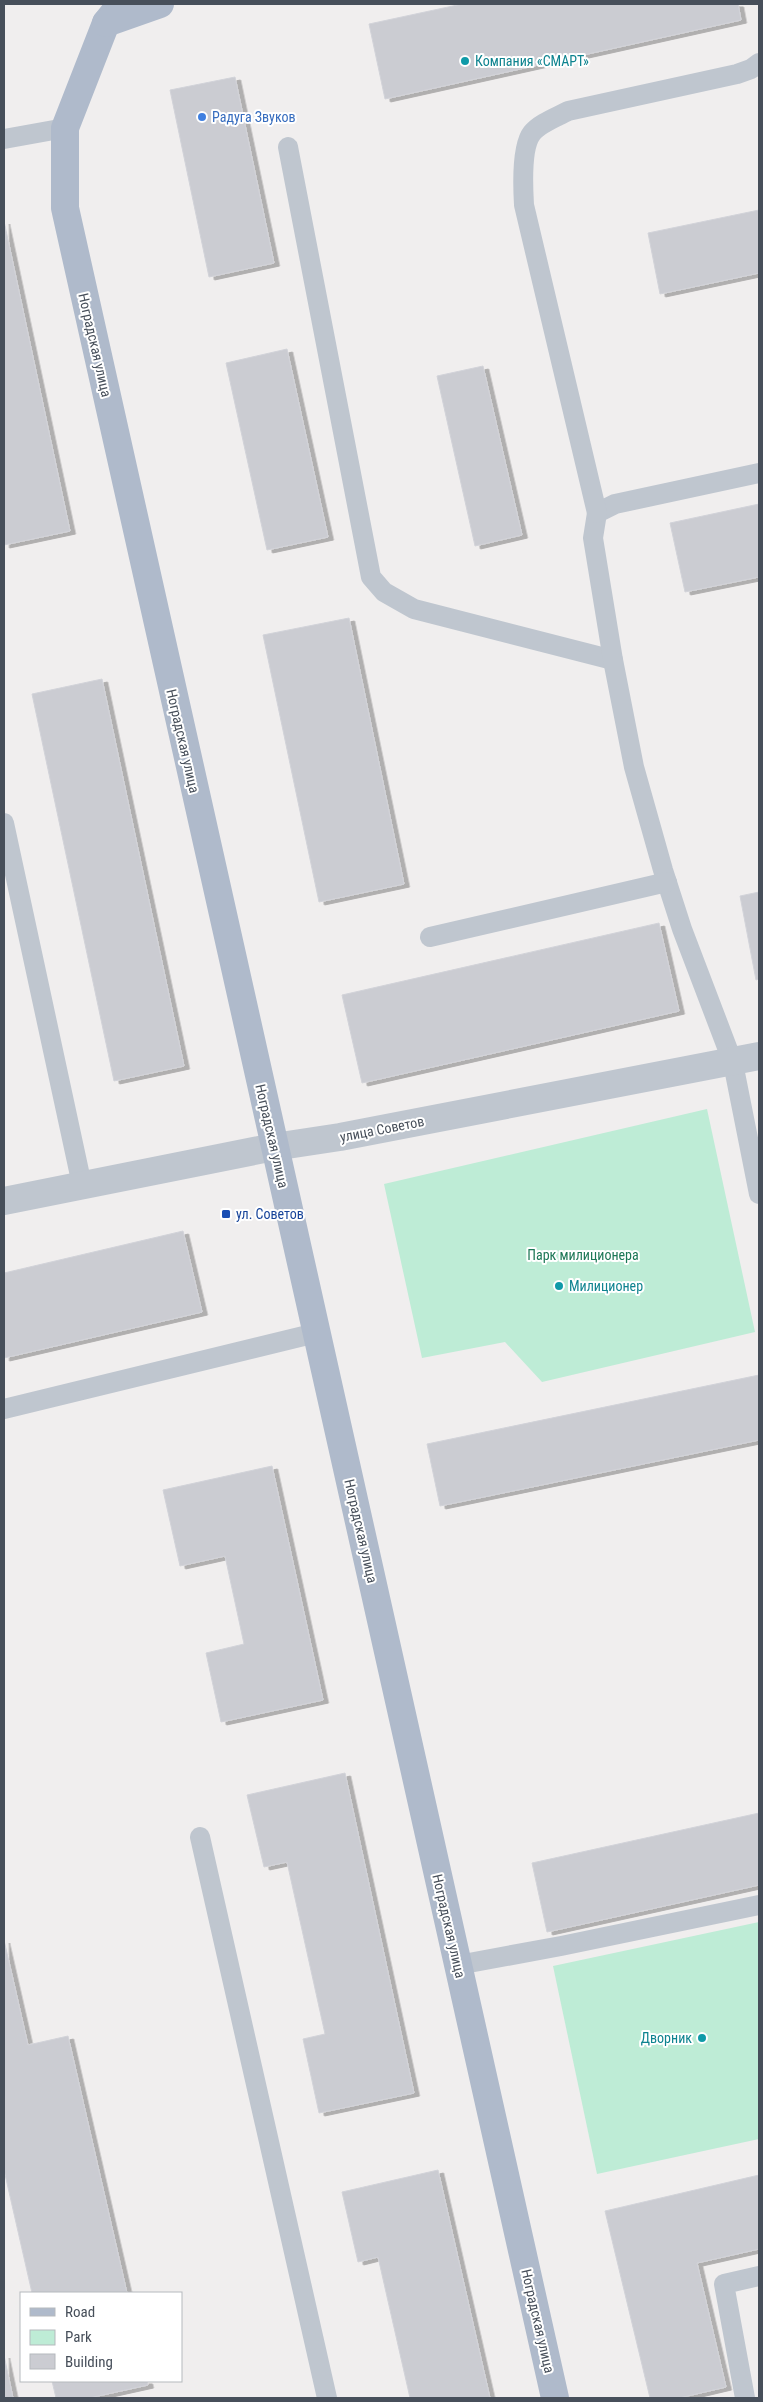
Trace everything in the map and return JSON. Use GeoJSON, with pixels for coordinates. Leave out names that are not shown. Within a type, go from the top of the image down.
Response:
{"type":"FeatureCollection","features":[{"type":"Feature","properties":{"kind":"main road"},"geometry":{"type":"LineString","coordinates":[[114,13],[160,4]]}},
{"type":"Feature","properties":{"kind":"main road","name":"Ноградская улица"},"geometry":{"type":"LineString","coordinates":[[114,13],[65,128],[65,208],[555,2398]]}},
{"type":"Feature","properties":{"kind":"street","name":"улица Советов"},"geometry":{"type":"LineString","coordinates":[[4,1201],[274,1147],[733,1063],[759,1056]]}},
{"type":"Feature","properties":{"kind":"lane"},"geometry":{"type":"LineString","coordinates":[[759,63],[751,69],[737,74],[568,110],[531,134],[522,177],[524,205],[597,513],[593,538],[612,660],[634,767],[682,929],[733,1063],[759,1194]]}},
{"type":"Feature","properties":{"kind":"lane"},"geometry":{"type":"LineString","coordinates":[[4,139],[65,128]]}},
{"type":"Feature","properties":{"kind":"lane"},"geometry":{"type":"LineString","coordinates":[[288,147],[371,577],[384,592],[414,609],[612,660]]}},
{"type":"Feature","properties":{"kind":"lane"},"geometry":{"type":"LineString","coordinates":[[597,513],[615,504],[759,473]]}},
{"type":"Feature","properties":{"kind":"lane"},"geometry":{"type":"LineString","coordinates":[[4,823],[82,1185]]}},
{"type":"Feature","properties":{"kind":"lane"},"geometry":{"type":"LineString","coordinates":[[430,938],[667,882]]}},
{"type":"Feature","properties":{"kind":"lane"},"geometry":{"type":"LineString","coordinates":[[4,1409],[316,1333]]}},
{"type":"Feature","properties":{"kind":"lane"},"geometry":{"type":"LineString","coordinates":[[200,1837],[327,2398]]}},
{"type":"Feature","properties":{"kind":"lane"},"geometry":{"type":"LineString","coordinates":[[458,1965],[561,1946],[759,1905]]}},
{"type":"Feature","properties":{"kind":"lane"},"geometry":{"type":"LineString","coordinates":[[745,2398],[724,2284],[759,2276]]}},
{"type":"Feature","properties":{"kind":"green space","name":"Парк милиционера"},"geometry":{"type":"Polygon","coordinates":[[[707,1109],[755,1332],[542,1382],[505,1342],[422,1358],[384,1184],[707,1109]]]}},
{"type":"Feature","properties":{"kind":"green space"},"geometry":{"type":"Polygon","coordinates":[[[759,1922],[759,2139],[597,2174],[553,1966],[759,1922]]]}},
{"type":"Feature","properties":{"kind":"building","name":"Компания «СМАРТ»"},"geometry":{"type":"Polygon","coordinates":[[[462,4],[738,4],[741,20],[385,99],[369,24],[462,4]]]}},
{"type":"Feature","properties":{"kind":"building"},"geometry":{"type":"Polygon","coordinates":[[[235,77],[274,263],[209,277],[170,90],[235,77]]]}},
{"type":"Feature","properties":{"kind":"building"},"geometry":{"type":"Polygon","coordinates":[[[759,210],[759,273],[660,294],[648,233],[759,210]]]}},
{"type":"Feature","properties":{"kind":"building"},"geometry":{"type":"Polygon","coordinates":[[[4,221],[70,531],[4,545],[4,221]]]}},
{"type":"Feature","properties":{"kind":"building"},"geometry":{"type":"Polygon","coordinates":[[[287,349],[328,537],[267,550],[226,363],[287,349]]]}},
{"type":"Feature","properties":{"kind":"building"},"geometry":{"type":"Polygon","coordinates":[[[483,366],[522,535],[475,546],[437,376],[483,366]]]}},
{"type":"Feature","properties":{"kind":"building"},"geometry":{"type":"Polygon","coordinates":[[[759,504],[759,577],[685,592],[670,523],[759,504]]]}},
{"type":"Feature","properties":{"kind":"building"},"geometry":{"type":"Polygon","coordinates":[[[349,618],[404,884],[319,902],[263,635],[349,618]]]}},
{"type":"Feature","properties":{"kind":"building"},"geometry":{"type":"Polygon","coordinates":[[[102,679],[184,1066],[114,1081],[32,694],[102,679]]]}},
{"type":"Feature","properties":{"kind":"building"},"geometry":{"type":"Polygon","coordinates":[[[759,892],[759,979],[756,980],[740,896],[759,892]]]}},
{"type":"Feature","properties":{"kind":"building"},"geometry":{"type":"Polygon","coordinates":[[[659,923],[679,1011],[362,1083],[342,995],[659,923]]]}},
{"type":"Feature","properties":{"kind":"building"},"geometry":{"type":"Polygon","coordinates":[[[183,1231],[202,1312],[4,1358],[4,1273],[183,1231]]]}},
{"type":"Feature","properties":{"kind":"building"},"geometry":{"type":"Polygon","coordinates":[[[759,1375],[759,1440],[440,1506],[427,1444],[759,1375]]]}},
{"type":"Feature","properties":{"kind":"building"},"geometry":{"type":"Polygon","coordinates":[[[272,1466],[323,1700],[221,1722],[206,1653],[244,1644],[225,1556],[180,1566],[163,1490],[272,1466]]]}},
{"type":"Feature","properties":{"kind":"building"},"geometry":{"type":"Polygon","coordinates":[[[345,1773],[414,2093],[319,2113],[303,2039],[325,2034],[287,1862],[264,1867],[247,1795],[345,1773]]]}},
{"type":"Feature","properties":{"kind":"building"},"geometry":{"type":"Polygon","coordinates":[[[759,1813],[759,1885],[547,1932],[532,1863],[759,1813]]]}},
{"type":"Feature","properties":{"kind":"building"},"geometry":{"type":"Polygon","coordinates":[[[4,1940],[28,2045],[68,2036],[127,2292],[32,2292],[4,2170],[4,1940]]]}},
{"type":"Feature","properties":{"kind":"building"},"geometry":{"type":"Polygon","coordinates":[[[438,2170],[490,2398],[410,2398],[378,2257],[358,2262],[342,2192],[438,2170]]]}},
{"type":"Feature","properties":{"kind":"building"},"geometry":{"type":"Polygon","coordinates":[[[759,2175],[759,2249],[697,2263],[726,2387],[679,2398],[650,2398],[605,2211],[759,2175]]]}},
{"type":"Feature","properties":{"kind":"building"},"geometry":{"type":"Polygon","coordinates":[[[4,2355],[13,2398],[4,2398],[4,2355]]]}},
{"type":"Feature","properties":{"kind":"building"},"geometry":{"type":"Polygon","coordinates":[[[52,2382],[147,2382],[148,2385],[89,2398],[56,2398],[52,2382]]]}},
{"type":"Feature","properties":{"kind":"place","name":"Компания «СМАРТ»"},"geometry":{"type":"Point","coordinates":[465,61]}},
{"type":"Feature","properties":{"kind":"place","name":"Радуга Звуков"},"geometry":{"type":"Point","coordinates":[202,117]}},
{"type":"Feature","properties":{"kind":"place","name":"ул. Советов"},"geometry":{"type":"Point","coordinates":[226,1214]}},
{"type":"Feature","properties":{"kind":"place","name":"Милиционер"},"geometry":{"type":"Point","coordinates":[559,1286]}},
{"type":"Feature","properties":{"kind":"place","name":"Дворник"},"geometry":{"type":"Point","coordinates":[702,2038]}}]}
